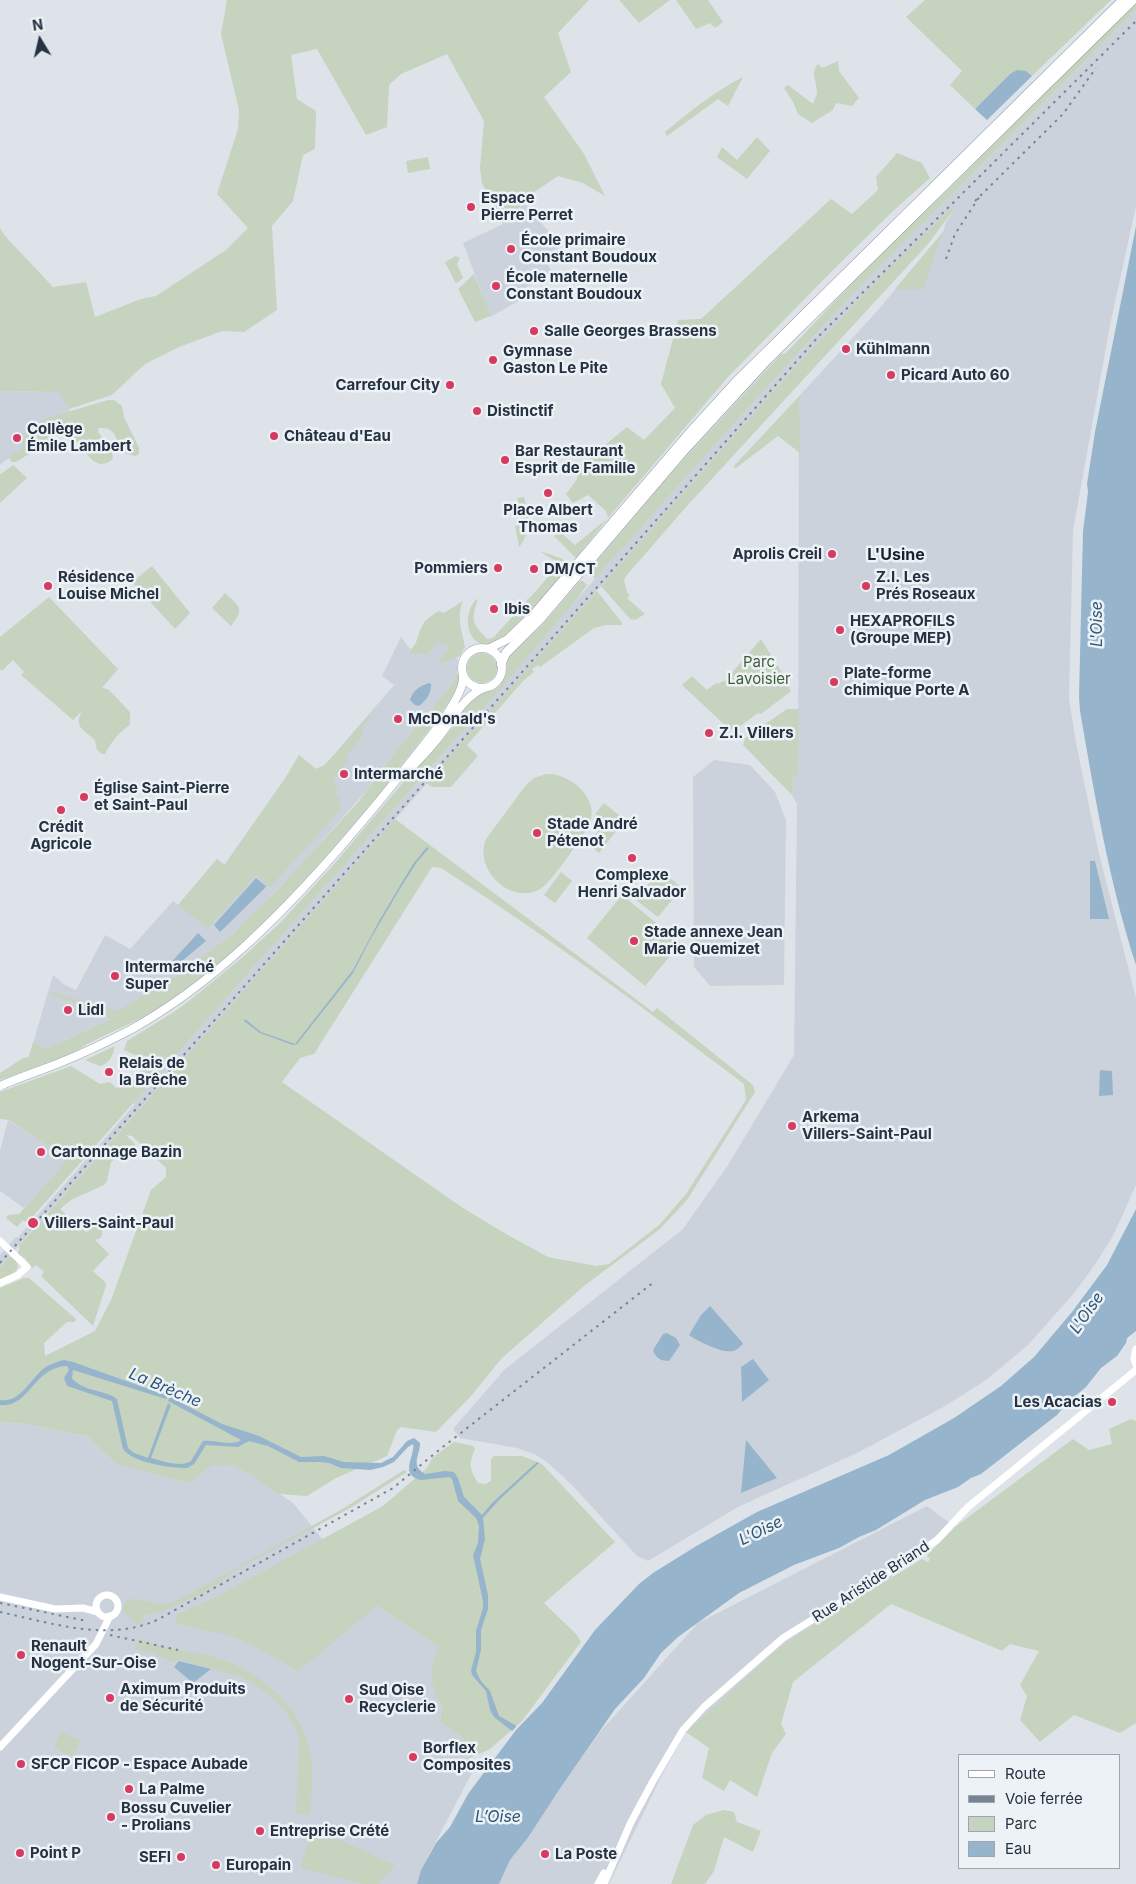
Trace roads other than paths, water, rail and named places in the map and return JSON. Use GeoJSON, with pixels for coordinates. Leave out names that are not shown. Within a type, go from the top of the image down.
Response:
{"type":"FeatureCollection","features":[{"type":"Feature","properties":{"kind":"highway"},"geometry":{"type":"LineString","coordinates":[[538,611],[694,428],[736,382],[1123,0]]}},
{"type":"Feature","properties":{"kind":"highway"},"geometry":{"type":"LineString","coordinates":[[501,664],[511,646],[540,619],[684,450],[768,359],[1133,0]]}},
{"type":"Feature","properties":{"kind":"main road"},"geometry":{"type":"LineString","coordinates":[[388,791],[431,735],[457,697],[463,685],[462,665],[468,654],[477,649],[488,649],[508,639],[538,611]]}},
{"type":"Feature","properties":{"kind":"main road"},"geometry":{"type":"LineString","coordinates":[[0,1084],[69,1059],[122,1034],[166,1008],[212,975],[248,945],[281,912],[388,791],[431,746],[468,699],[498,681],[502,672],[501,664],[497,655],[488,649]]}},
{"type":"Feature","properties":{"kind":"main road"},"geometry":{"type":"LineString","coordinates":[[463,676],[472,686],[484,688]]}},
{"type":"Feature","properties":{"kind":"main road"},"geometry":{"type":"LineString","coordinates":[[0,1241],[27,1267],[18,1275],[0,1283]]}},
{"type":"Feature","properties":{"kind":"main road"},"geometry":{"type":"LineString","coordinates":[[1136,1349],[1134,1358],[1136,1365]]}},
{"type":"Feature","properties":{"kind":"main road","name":"Rue Aristide Briand"},"geometry":{"type":"LineString","coordinates":[[632,1822],[663,1764],[688,1724],[753,1663],[783,1638],[937,1540],[968,1507],[1136,1370]]}},
{"type":"Feature","properties":{"kind":"main road"},"geometry":{"type":"LineString","coordinates":[[0,1747],[99,1640],[110,1616],[118,1608],[115,1599],[106,1595],[90,1604],[71,1608]]}},
{"type":"Feature","properties":{"kind":"main road"},"geometry":{"type":"LineString","coordinates":[[0,1597],[55,1609],[86,1609],[104,1616],[110,1616]]}},
{"type":"Feature","properties":{"kind":"main road"},"geometry":{"type":"LineString","coordinates":[[97,1601],[99,1640]]}},
{"type":"Feature","properties":{"kind":"main road"},"geometry":{"type":"LineString","coordinates":[[598,1884],[632,1822]]}},
{"type":"Feature","properties":{"kind":"main road"},"geometry":{"type":"LineString","coordinates":[[604,1884],[632,1822]]}},
{"type":"Feature","properties":{"kind":"water"},"geometry":{"type":"Polygon","coordinates":[[[1017,70],[1026,71],[1032,76],[987,120],[975,109],[1010,74],[1017,70]]]}},
{"type":"Feature","properties":{"kind":"water","name":"L'Oise"},"geometry":{"type":"Polygon","coordinates":[[[1136,226],[1136,965],[1126,934],[1104,839],[1091,775],[1079,697],[1083,531],[1088,492],[1087,484],[1095,432],[1136,226]]]}},
{"type":"Feature","properties":{"kind":"water"},"geometry":{"type":"Polygon","coordinates":[[[431,684],[431,690],[428,696],[419,706],[415,705],[410,700],[413,694],[420,687],[431,684]]]}},
{"type":"Feature","properties":{"kind":"water"},"geometry":{"type":"Polygon","coordinates":[[[427,847],[429,848],[417,862],[401,887],[353,973],[297,1044],[293,1045],[260,1033],[244,1021],[245,1019],[261,1032],[295,1044],[353,970],[379,921],[413,864],[427,847]]]}},
{"type":"Feature","properties":{"kind":"water"},"geometry":{"type":"Polygon","coordinates":[[[1090,861],[1095,861],[1109,919],[1090,919],[1090,861]]]}},
{"type":"Feature","properties":{"kind":"water"},"geometry":{"type":"Polygon","coordinates":[[[256,878],[266,886],[265,888],[220,932],[214,925],[256,878]]]}},
{"type":"Feature","properties":{"kind":"water"},"geometry":{"type":"Polygon","coordinates":[[[198,933],[206,941],[169,972],[166,968],[198,933]]]}},
{"type":"Feature","properties":{"kind":"water"},"geometry":{"type":"Polygon","coordinates":[[[1100,1070],[1112,1071],[1113,1095],[1099,1096],[1100,1070]]]}},
{"type":"Feature","properties":{"kind":"water","name":"L’Oise"},"geometry":{"type":"Polygon","coordinates":[[[1136,1209],[1136,1331],[1127,1338],[1126,1343],[1117,1356],[1101,1368],[1086,1387],[1069,1401],[1057,1415],[981,1474],[958,1487],[925,1500],[876,1530],[839,1548],[794,1565],[739,1593],[678,1637],[661,1653],[644,1678],[615,1709],[527,1839],[510,1860],[499,1884],[417,1884],[421,1870],[436,1843],[450,1827],[468,1794],[516,1730],[542,1703],[595,1630],[639,1584],[698,1545],[757,1512],[889,1455],[954,1418],[1001,1386],[1034,1357],[1072,1312],[1107,1265],[1136,1209]]]}},
{"type":"Feature","properties":{"kind":"water"},"geometry":{"type":"Polygon","coordinates":[[[710,1306],[742,1342],[743,1344],[736,1350],[723,1351],[689,1335],[701,1315],[710,1306]]]}},
{"type":"Feature","properties":{"kind":"water"},"geometry":{"type":"Polygon","coordinates":[[[667,1333],[676,1338],[680,1345],[669,1361],[659,1358],[653,1350],[663,1334],[667,1333]]]}},
{"type":"Feature","properties":{"kind":"water"},"geometry":{"type":"Polygon","coordinates":[[[753,1359],[769,1380],[742,1402],[741,1367],[753,1359]]]}},
{"type":"Feature","properties":{"kind":"water"},"geometry":{"type":"Polygon","coordinates":[[[64,1360],[168,1396],[166,1399],[73,1370],[72,1378],[77,1383],[117,1399],[128,1448],[134,1453],[148,1458],[168,1403],[171,1405],[151,1458],[166,1462],[182,1464],[191,1461],[203,1441],[233,1443],[241,1440],[168,1401],[170,1397],[222,1424],[259,1436],[301,1457],[324,1456],[344,1462],[381,1463],[393,1457],[407,1441],[414,1438],[420,1443],[417,1464],[420,1471],[425,1474],[445,1471],[454,1472],[464,1497],[482,1515],[492,1503],[537,1462],[539,1463],[498,1501],[483,1518],[485,1539],[480,1559],[488,1595],[488,1609],[481,1630],[481,1650],[476,1671],[481,1681],[490,1691],[499,1716],[516,1727],[512,1731],[494,1717],[490,1710],[486,1691],[472,1675],[471,1670],[476,1652],[476,1631],[483,1608],[473,1555],[478,1543],[479,1526],[476,1518],[458,1501],[452,1479],[449,1477],[421,1480],[410,1474],[413,1444],[394,1462],[370,1470],[341,1468],[329,1463],[299,1462],[268,1446],[249,1441],[238,1447],[206,1445],[194,1464],[187,1468],[153,1464],[135,1458],[123,1449],[112,1401],[67,1386],[64,1378],[69,1370],[67,1366],[56,1368],[46,1373],[18,1400],[10,1404],[0,1405],[0,1400],[12,1399],[22,1392],[44,1368],[64,1360]]]}},
{"type":"Feature","properties":{"kind":"water"},"geometry":{"type":"Polygon","coordinates":[[[746,1440],[777,1478],[741,1493],[746,1440]]]}},
{"type":"Feature","properties":{"kind":"water"},"geometry":{"type":"Polygon","coordinates":[[[179,1661],[211,1669],[193,1683],[174,1667],[179,1661]]]}},
{"type":"Feature","properties":{"kind":"railway"},"geometry":{"type":"LineString","coordinates":[[0,1263],[818,337],[1136,21]]}},
{"type":"Feature","properties":{"kind":"railway"},"geometry":{"type":"LineString","coordinates":[[975,201],[1063,114],[1096,68]]}},
{"type":"Feature","properties":{"kind":"railway"},"geometry":{"type":"LineString","coordinates":[[946,259],[955,234],[980,196]]}},
{"type":"Feature","properties":{"kind":"railway"},"geometry":{"type":"LineString","coordinates":[[0,1612],[80,1629],[100,1630],[120,1630],[140,1626],[159,1619],[393,1488],[654,1282]]}},
{"type":"Feature","properties":{"kind":"railway"},"geometry":{"type":"LineString","coordinates":[[0,1603],[87,1621]]}},
{"type":"Feature","properties":{"kind":"railway"},"geometry":{"type":"LineString","coordinates":[[110,1635],[178,1650]]}},
{"type":"Feature","properties":{"kind":"place","name":"Espace Pierre Perret"},"geometry":{"type":"Point","coordinates":[471,207]}},
{"type":"Feature","properties":{"kind":"place","name":"École primaire Constant Boudoux"},"geometry":{"type":"Point","coordinates":[511,249]}},
{"type":"Feature","properties":{"kind":"place","name":"École maternelle Constant Boudoux"},"geometry":{"type":"Point","coordinates":[496,286]}},
{"type":"Feature","properties":{"kind":"place","name":"Salle Georges Brassens"},"geometry":{"type":"Point","coordinates":[534,331]}},
{"type":"Feature","properties":{"kind":"place","name":"Kühlmann"},"geometry":{"type":"Point","coordinates":[846,349]}},
{"type":"Feature","properties":{"kind":"place","name":"Gymnase Gaston Le Pite"},"geometry":{"type":"Point","coordinates":[493,360]}},
{"type":"Feature","properties":{"kind":"place","name":"Picard Auto 60"},"geometry":{"type":"Point","coordinates":[891,375]}},
{"type":"Feature","properties":{"kind":"place","name":"Carrefour City"},"geometry":{"type":"Point","coordinates":[450,385]}},
{"type":"Feature","properties":{"kind":"place","name":"Distinctif"},"geometry":{"type":"Point","coordinates":[477,411]}},
{"type":"Feature","properties":{"kind":"place","name":"Château d'Eau"},"geometry":{"type":"Point","coordinates":[274,436]}},
{"type":"Feature","properties":{"kind":"place","name":"Collège Émile Lambert"},"geometry":{"type":"Point","coordinates":[17,438]}},
{"type":"Feature","properties":{"kind":"place","name":"Bar Restaurant Esprit de Famille"},"geometry":{"type":"Point","coordinates":[505,460]}},
{"type":"Feature","properties":{"kind":"place","name":"Place Albert Thomas"},"geometry":{"type":"Point","coordinates":[548,493]}},
{"type":"Feature","properties":{"kind":"place","name":"Aprolis Creil"},"geometry":{"type":"Point","coordinates":[832,554]}},
{"type":"Feature","properties":{"kind":"place","name":"Pommiers"},"geometry":{"type":"Point","coordinates":[498,568]}},
{"type":"Feature","properties":{"kind":"place","name":"DM/CT"},"geometry":{"type":"Point","coordinates":[534,569]}},
{"type":"Feature","properties":{"kind":"place","name":"Résidence Louise Michel"},"geometry":{"type":"Point","coordinates":[48,586]}},
{"type":"Feature","properties":{"kind":"place","name":"Z.I. Les Prés Roseaux"},"geometry":{"type":"Point","coordinates":[866,586]}},
{"type":"Feature","properties":{"kind":"place","name":"Ibis"},"geometry":{"type":"Point","coordinates":[494,609]}},
{"type":"Feature","properties":{"kind":"place","name":"HEXAPROFILS (Groupe MEP)"},"geometry":{"type":"Point","coordinates":[840,630]}},
{"type":"Feature","properties":{"kind":"place","name":"Plate-forme chimique Porte A"},"geometry":{"type":"Point","coordinates":[834,682]}},
{"type":"Feature","properties":{"kind":"place","name":"McDonald's"},"geometry":{"type":"Point","coordinates":[398,719]}},
{"type":"Feature","properties":{"kind":"place","name":"Z.I. Villers"},"geometry":{"type":"Point","coordinates":[709,733]}},
{"type":"Feature","properties":{"kind":"place","name":"Intermarché"},"geometry":{"type":"Point","coordinates":[344,774]}},
{"type":"Feature","properties":{"kind":"place","name":"Église Saint-Pierre et Saint-Paul"},"geometry":{"type":"Point","coordinates":[84,797]}},
{"type":"Feature","properties":{"kind":"place","name":"Crédit Agricole"},"geometry":{"type":"Point","coordinates":[61,810]}},
{"type":"Feature","properties":{"kind":"place","name":"Stade André Pétenot"},"geometry":{"type":"Point","coordinates":[537,833]}},
{"type":"Feature","properties":{"kind":"place","name":"Complexe Henri Salvador"},"geometry":{"type":"Point","coordinates":[632,858]}},
{"type":"Feature","properties":{"kind":"place","name":"Stade annexe Jean Marie Quemizet"},"geometry":{"type":"Point","coordinates":[634,941]}},
{"type":"Feature","properties":{"kind":"place","name":"Intermarché Super"},"geometry":{"type":"Point","coordinates":[115,976]}},
{"type":"Feature","properties":{"kind":"place","name":"Lidl"},"geometry":{"type":"Point","coordinates":[68,1010]}},
{"type":"Feature","properties":{"kind":"place","name":"Relais de la Brêche"},"geometry":{"type":"Point","coordinates":[109,1072]}},
{"type":"Feature","properties":{"kind":"place","name":"Arkema Villers-Saint-Paul"},"geometry":{"type":"Point","coordinates":[792,1126]}},
{"type":"Feature","properties":{"kind":"place","name":"Cartonnage Bazin"},"geometry":{"type":"Point","coordinates":[41,1152]}},
{"type":"Feature","properties":{"kind":"place","name":"Villers-Saint-Paul"},"geometry":{"type":"Point","coordinates":[33,1223]}},
{"type":"Feature","properties":{"kind":"place","name":"Les Acacias"},"geometry":{"type":"Point","coordinates":[1112,1402]}},
{"type":"Feature","properties":{"kind":"place","name":"Renault Nogent-Sur-Oise"},"geometry":{"type":"Point","coordinates":[21,1655]}},
{"type":"Feature","properties":{"kind":"place","name":"Aximum Produits de Sécurité"},"geometry":{"type":"Point","coordinates":[110,1698]}},
{"type":"Feature","properties":{"kind":"place","name":"Sud Oise Recyclerie"},"geometry":{"type":"Point","coordinates":[349,1699]}},
{"type":"Feature","properties":{"kind":"place","name":"Borflex Composites"},"geometry":{"type":"Point","coordinates":[413,1757]}},
{"type":"Feature","properties":{"kind":"place","name":"SFCP FICOP - Espace Aubade"},"geometry":{"type":"Point","coordinates":[21,1764]}},
{"type":"Feature","properties":{"kind":"place","name":"La Palme"},"geometry":{"type":"Point","coordinates":[129,1789]}},
{"type":"Feature","properties":{"kind":"place","name":"Bossu Cuvelier - Prolians"},"geometry":{"type":"Point","coordinates":[111,1817]}},
{"type":"Feature","properties":{"kind":"place","name":"Entreprise Crété"},"geometry":{"type":"Point","coordinates":[260,1831]}},
{"type":"Feature","properties":{"kind":"place","name":"Point P"},"geometry":{"type":"Point","coordinates":[20,1853]}},
{"type":"Feature","properties":{"kind":"place","name":"La Poste"},"geometry":{"type":"Point","coordinates":[545,1854]}},
{"type":"Feature","properties":{"kind":"place","name":"SEFI"},"geometry":{"type":"Point","coordinates":[181,1857]}},
{"type":"Feature","properties":{"kind":"place","name":"Europain"},"geometry":{"type":"Point","coordinates":[216,1865]}},
{"type":"Feature","properties":{"kind":"district","name":"L'Usine"},"geometry":{"type":"Point","coordinates":[896,555]}},
{"type":"Feature","properties":{"kind":"park label","name":"Parc Lavoisier"},"geometry":{"type":"Point","coordinates":[759,670]}},
{"type":"Feature","properties":{"kind":"water label","name":"La Brèche"},"geometry":{"type":"Point","coordinates":[165,1388]}}]}
